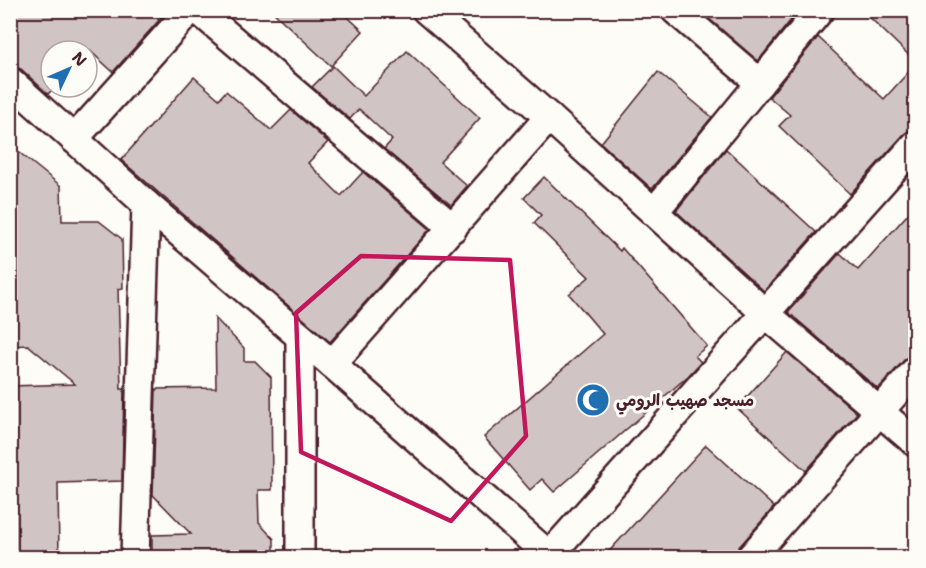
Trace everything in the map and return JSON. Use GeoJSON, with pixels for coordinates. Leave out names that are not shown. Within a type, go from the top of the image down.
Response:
{"type":"FeatureCollection","features":[{"type":"Feature","properties":{"kind":"street"},"geometry":{"type":"LineString","coordinates":[[74,139],[190,10]]}},
{"type":"Feature","properties":{"kind":"street"},"geometry":{"type":"LineString","coordinates":[[198,10],[453,228]]}},
{"type":"Feature","properties":{"kind":"street"},"geometry":{"type":"LineString","coordinates":[[426,10],[549,117],[765,313],[915,443]]}},
{"type":"Feature","properties":{"kind":"street"},"geometry":{"type":"LineString","coordinates":[[675,10],[760,83]]}},
{"type":"Feature","properties":{"kind":"street"},"geometry":{"type":"LineString","coordinates":[[654,212],[820,10]]}},
{"type":"Feature","properties":{"kind":"street"},"geometry":{"type":"LineString","coordinates":[[10,81],[146,204],[332,364],[550,557],[915,144]]}},
{"type":"Feature","properties":{"kind":"street"},"geometry":{"type":"LineString","coordinates":[[332,364],[549,117]]}},
{"type":"Feature","properties":{"kind":"street"},"geometry":{"type":"LineString","coordinates":[[135,558],[146,204]]}},
{"type":"Feature","properties":{"kind":"street"},"geometry":{"type":"LineString","coordinates":[[300,337],[300,558]]}},
{"type":"Feature","properties":{"kind":"street"},"geometry":{"type":"LineString","coordinates":[[750,558],[915,370]]}},
{"type":"Feature","properties":{"kind":"highlighted area"},"geometry":{"type":"Polygon","coordinates":[[[361,256],[510,260],[526,436],[451,521],[301,452],[296,313],[361,256]]]}},
{"type":"Feature","properties":{"kind":"building"},"geometry":{"type":"Polygon","coordinates":[[[10,10],[168,10],[113,72],[99,59],[99,39],[39,39],[39,86],[21,69],[10,66],[10,10]]]}},
{"type":"Feature","properties":{"kind":"building"},"geometry":{"type":"Polygon","coordinates":[[[271,10],[340,10],[363,31],[331,66],[271,10]]]}},
{"type":"Feature","properties":{"kind":"building"},"geometry":{"type":"Polygon","coordinates":[[[711,10],[799,10],[758,61],[706,16],[711,10]]]}},
{"type":"Feature","properties":{"kind":"building"},"geometry":{"type":"Polygon","coordinates":[[[862,10],[915,10],[915,61],[862,10]]]}},
{"type":"Feature","properties":{"kind":"building"},"geometry":{"type":"Polygon","coordinates":[[[818,37],[884,99],[915,65],[915,129],[904,134],[850,194],[779,126],[790,115],[769,97],[818,37]]]}},
{"type":"Feature","properties":{"kind":"building"},"geometry":{"type":"Polygon","coordinates":[[[407,51],[480,118],[440,162],[467,186],[451,205],[384,149],[392,140],[359,109],[350,119],[312,87],[333,66],[364,96],[407,51]]]}},
{"type":"Feature","properties":{"kind":"building"},"geometry":{"type":"Polygon","coordinates":[[[658,72],[712,117],[652,189],[601,143],[658,72]]]}},
{"type":"Feature","properties":{"kind":"building"},"geometry":{"type":"Polygon","coordinates":[[[194,77],[219,99],[226,91],[271,130],[291,110],[328,142],[308,163],[341,196],[363,172],[430,229],[330,342],[121,160],[194,77]]]}},
{"type":"Feature","properties":{"kind":"building"},"geometry":{"type":"Polygon","coordinates":[[[10,145],[61,186],[62,221],[99,221],[122,239],[123,288],[118,289],[121,389],[124,389],[122,481],[58,483],[59,558],[10,558],[10,386],[75,384],[28,345],[10,346],[10,145]]]}},
{"type":"Feature","properties":{"kind":"building"},"geometry":{"type":"Polygon","coordinates":[[[726,149],[816,232],[764,291],[676,211],[726,149]]]}},
{"type":"Feature","properties":{"kind":"building","name":"مسجد صهيب الرومي"},"geometry":{"type":"Polygon","coordinates":[[[544,177],[620,251],[622,248],[707,346],[695,356],[701,362],[688,376],[554,492],[542,479],[530,490],[484,437],[603,334],[569,294],[589,277],[534,223],[541,215],[524,198],[544,177]]]}},
{"type":"Feature","properties":{"kind":"building"},"geometry":{"type":"Polygon","coordinates":[[[915,206],[915,355],[904,360],[878,389],[788,312],[840,253],[858,270],[915,206]]]}},
{"type":"Feature","properties":{"kind":"building"},"geometry":{"type":"Polygon","coordinates":[[[215,318],[244,348],[244,361],[255,361],[271,377],[272,490],[258,490],[259,523],[274,539],[274,558],[152,558],[152,535],[191,534],[153,495],[156,389],[216,388],[215,318]]]}},
{"type":"Feature","properties":{"kind":"building"},"geometry":{"type":"Polygon","coordinates":[[[787,352],[857,413],[806,471],[737,408],[787,352]]]}},
{"type":"Feature","properties":{"kind":"building"},"geometry":{"type":"Polygon","coordinates":[[[706,445],[774,507],[738,548],[735,558],[603,558],[706,445]]]}},
{"type":"Feature","properties":{"kind":"place","name":"مسجد صهيب الرومي"},"geometry":{"type":"Point","coordinates":[593,400]}}]}
